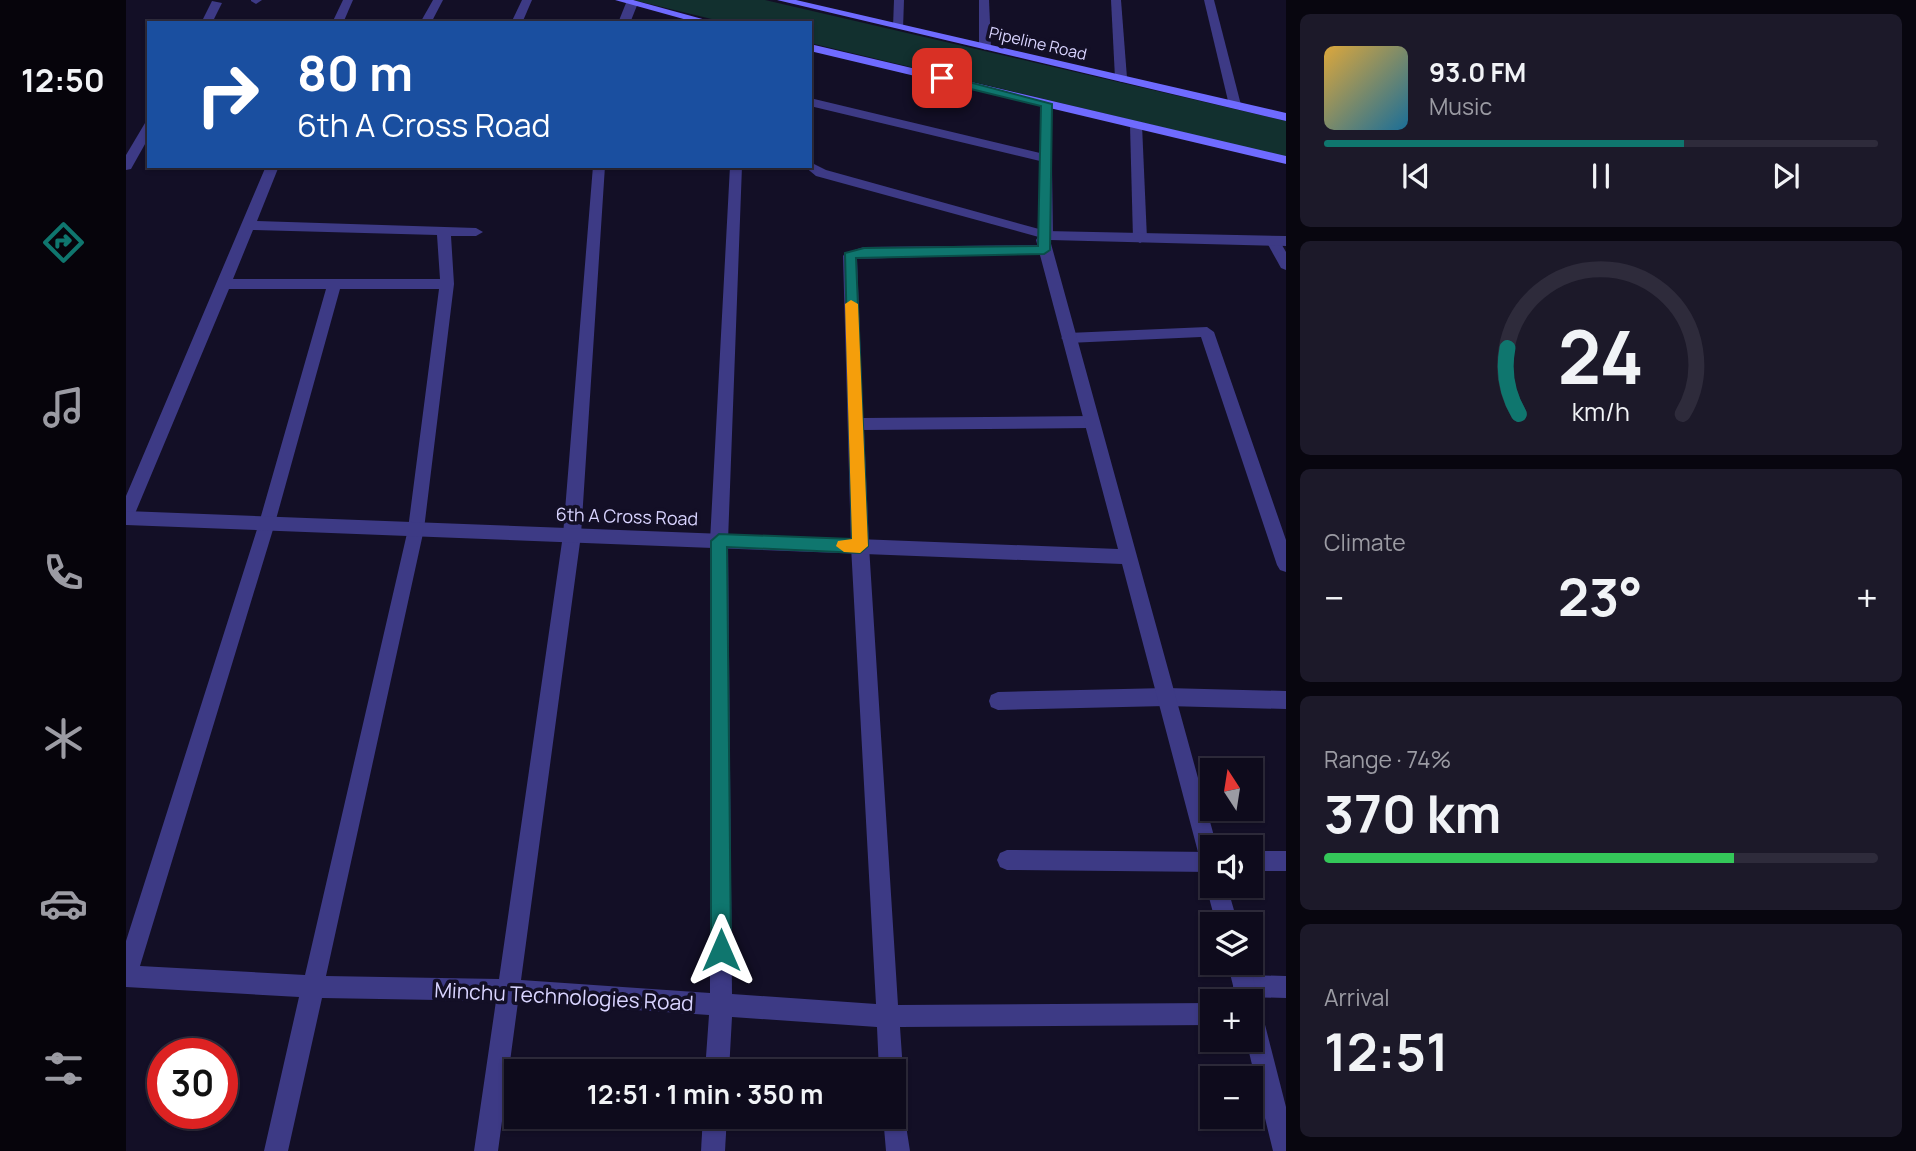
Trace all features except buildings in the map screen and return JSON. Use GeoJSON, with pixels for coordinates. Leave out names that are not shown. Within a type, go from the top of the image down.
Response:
{"type":"FeatureCollection","features":[{"type":"Feature","properties":{"kind":"main road","name":"Pipeline Road"},"geometry":{"type":"LineString","coordinates":[[782,0],[802,2],[1286,117]]}},
{"type":"Feature","properties":{"kind":"main road"},"geometry":{"type":"LineString","coordinates":[[626,1],[704,21]]}},
{"type":"Feature","properties":{"kind":"main road"},"geometry":{"type":"LineString","coordinates":[[812,47],[1286,160]]}},
{"type":"Feature","properties":{"kind":"street"},"geometry":{"type":"LineString","coordinates":[[338,21],[348,0]]}},
{"type":"Feature","properties":{"kind":"street"},"geometry":{"type":"LineString","coordinates":[[426,21],[438,0]]}},
{"type":"Feature","properties":{"kind":"street"},"geometry":{"type":"LineString","coordinates":[[517,21],[527,0]]}},
{"type":"Feature","properties":{"kind":"street"},"geometry":{"type":"LineString","coordinates":[[899,0],[899,27]]}},
{"type":"Feature","properties":{"kind":"street"},"geometry":{"type":"LineString","coordinates":[[985,0],[985,47]]}},
{"type":"Feature","properties":{"kind":"street"},"geometry":{"type":"LineString","coordinates":[[1116,0],[1121,78]]}},
{"type":"Feature","properties":{"kind":"street"},"geometry":{"type":"LineString","coordinates":[[1209,0],[1235,105]]}},
{"type":"Feature","properties":{"kind":"street"},"geometry":{"type":"LineString","coordinates":[[624,21],[626,1]]}},
{"type":"Feature","properties":{"kind":"street"},"geometry":{"type":"LineString","coordinates":[[207,21],[216,3]]}},
{"type":"Feature","properties":{"kind":"street"},"geometry":{"type":"LineString","coordinates":[[812,102],[1046,158]]}},
{"type":"Feature","properties":{"kind":"street"},"geometry":{"type":"LineString","coordinates":[[1047,104],[1045,243],[1068,338],[1204,835]]}},
{"type":"Feature","properties":{"kind":"street"},"geometry":{"type":"LineString","coordinates":[[1136,125],[1140,239]]}},
{"type":"Feature","properties":{"kind":"street"},"geometry":{"type":"LineString","coordinates":[[126,140],[145,140]]}},
{"type":"Feature","properties":{"kind":"street"},"geometry":{"type":"LineString","coordinates":[[126,166],[145,140]]}},
{"type":"Feature","properties":{"kind":"street"},"geometry":{"type":"LineString","coordinates":[[812,167],[821,173],[1045,243]]}},
{"type":"Feature","properties":{"kind":"street"},"geometry":{"type":"LineString","coordinates":[[126,517],[272,168]]}},
{"type":"Feature","properties":{"kind":"street"},"geometry":{"type":"LineString","coordinates":[[486,1151],[572,535],[599,168]]}},
{"type":"Feature","properties":{"kind":"street"},"geometry":{"type":"LineString","coordinates":[[718,1059],[721,1004],[719,541],[736,168]]}},
{"type":"Feature","properties":{"kind":"street"},"geometry":{"type":"LineString","coordinates":[[248,225],[476,232]]}},
{"type":"Feature","properties":{"kind":"street"},"geometry":{"type":"LineString","coordinates":[[276,1151],[416,529],[447,284],[444,230]]}},
{"type":"Feature","properties":{"kind":"street"},"geometry":{"type":"LineString","coordinates":[[890,1059],[860,546],[850,256],[864,252],[1140,239],[1280,241],[1286,265]]}},
{"type":"Feature","properties":{"kind":"street"},"geometry":{"type":"LineString","coordinates":[[223,284],[447,284]]}},
{"type":"Feature","properties":{"kind":"street"},"geometry":{"type":"LineString","coordinates":[[126,976],[267,523],[334,286]]}},
{"type":"Feature","properties":{"kind":"street"},"geometry":{"type":"LineString","coordinates":[[1068,338],[1207,332],[1286,565]]}},
{"type":"Feature","properties":{"kind":"street"},"geometry":{"type":"LineString","coordinates":[[855,424],[1091,422]]}},
{"type":"Feature","properties":{"kind":"street","name":"6th A Cross Road"},"geometry":{"type":"LineString","coordinates":[[126,517],[1127,557]]}},
{"type":"Feature","properties":{"kind":"street"},"geometry":{"type":"LineString","coordinates":[[998,701],[1166,697],[1286,700]]}},
{"type":"Feature","properties":{"kind":"street"},"geometry":{"type":"LineString","coordinates":[[1007,860],[1200,865]]}},
{"type":"Feature","properties":{"kind":"street"},"geometry":{"type":"LineString","coordinates":[[1263,862],[1286,861]]}},
{"type":"Feature","properties":{"kind":"street","name":"Minchu Technologies Road"},"geometry":{"type":"LineString","coordinates":[[126,976],[315,986],[507,990],[887,1016],[1200,1014]]}},
{"type":"Feature","properties":{"kind":"street"},"geometry":{"type":"LineString","coordinates":[[1263,990],[1286,987]]}},
{"type":"Feature","properties":{"kind":"street"},"geometry":{"type":"LineString","coordinates":[[1261,1052],[1285,1151]]}},
{"type":"Feature","properties":{"kind":"street"},"geometry":{"type":"LineString","coordinates":[[713,1151],[714,1129]]}},
{"type":"Feature","properties":{"kind":"street"},"geometry":{"type":"LineString","coordinates":[[896,1129],[898,1151]]}},
{"type":"Feature","properties":{"kind":"green space"},"geometry":{"type":"Polygon","coordinates":[[[633,0],[765,0],[1286,121],[1286,157],[812,43],[812,21],[720,21],[633,0]]]}},
{"type":"Feature","properties":{"kind":"slow traffic"},"geometry":{"type":"LineString","coordinates":[[844,546],[860,546],[851,304]]}},
{"type":"Feature","properties":{"kind":"route"},"geometry":{"type":"LineString","coordinates":[[721,950],[719,541],[860,546],[850,256],[864,252],[1044,250],[1047,104],[942,78]]}}]}
